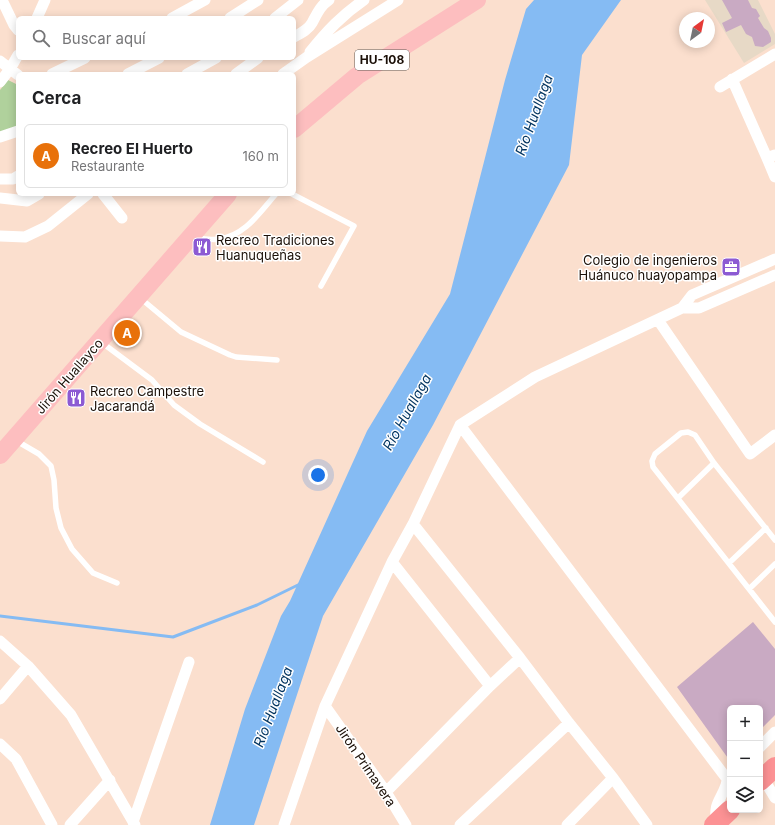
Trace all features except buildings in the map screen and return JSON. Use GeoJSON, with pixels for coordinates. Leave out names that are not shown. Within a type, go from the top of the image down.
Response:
{"type":"FeatureCollection","features":[{"type":"Feature","properties":{"kind":"main road","name":"HU-108"},"geometry":{"type":"LineString","coordinates":[[296,127],[357,76],[477,0]]}},
{"type":"Feature","properties":{"kind":"main road","name":"Jirón Huallayco"},"geometry":{"type":"LineString","coordinates":[[0,455],[226,196]]}},
{"type":"Feature","properties":{"kind":"street"},"geometry":{"type":"LineString","coordinates":[[2,0],[16,27]]}},
{"type":"Feature","properties":{"kind":"street"},"geometry":{"type":"LineString","coordinates":[[37,16],[45,0]]}},
{"type":"Feature","properties":{"kind":"street"},"geometry":{"type":"LineString","coordinates":[[176,16],[205,0]]}},
{"type":"Feature","properties":{"kind":"street"},"geometry":{"type":"LineString","coordinates":[[233,16],[258,0]]}},
{"type":"Feature","properties":{"kind":"street"},"geometry":{"type":"LineString","coordinates":[[278,16],[298,0]]}},
{"type":"Feature","properties":{"kind":"street"},"geometry":{"type":"LineString","coordinates":[[296,36],[307,29],[318,11],[329,0]]}},
{"type":"Feature","properties":{"kind":"street"},"geometry":{"type":"LineString","coordinates":[[307,57],[326,32],[364,0]]}},
{"type":"Feature","properties":{"kind":"street"},"geometry":{"type":"LineString","coordinates":[[287,72],[307,57],[398,0]]}},
{"type":"Feature","properties":{"kind":"street"},"geometry":{"type":"LineString","coordinates":[[720,87],[775,54]]}},
{"type":"Feature","properties":{"kind":"street"},"geometry":{"type":"LineString","coordinates":[[0,82],[14,72],[17,60]]}},
{"type":"Feature","properties":{"kind":"street"},"geometry":{"type":"LineString","coordinates":[[56,72],[81,60]]}},
{"type":"Feature","properties":{"kind":"street"},"geometry":{"type":"LineString","coordinates":[[132,72],[155,60]]}},
{"type":"Feature","properties":{"kind":"street"},"geometry":{"type":"LineString","coordinates":[[191,72],[212,60]]}},
{"type":"Feature","properties":{"kind":"street"},"geometry":{"type":"LineString","coordinates":[[239,72],[255,60]]}},
{"type":"Feature","properties":{"kind":"street"},"geometry":{"type":"LineString","coordinates":[[0,61],[14,72]]}},
{"type":"Feature","properties":{"kind":"street"},"geometry":{"type":"LineString","coordinates":[[732,79],[771,157],[775,177]]}},
{"type":"Feature","properties":{"kind":"street"},"geometry":{"type":"LineString","coordinates":[[0,137],[16,132]]}},
{"type":"Feature","properties":{"kind":"street"},"geometry":{"type":"LineString","coordinates":[[0,179],[15,178]]}},
{"type":"Feature","properties":{"kind":"street"},"geometry":{"type":"LineString","coordinates":[[0,187],[15,178]]}},
{"type":"Feature","properties":{"kind":"street"},"geometry":{"type":"LineString","coordinates":[[0,198],[27,201],[36,196]]}},
{"type":"Feature","properties":{"kind":"street"},"geometry":{"type":"LineString","coordinates":[[0,236],[25,237],[48,226],[86,196]]}},
{"type":"Feature","properties":{"kind":"street"},"geometry":{"type":"LineString","coordinates":[[105,196],[122,218]]}},
{"type":"Feature","properties":{"kind":"street"},"geometry":{"type":"LineString","coordinates":[[284,825],[325,706],[392,562],[413,524],[460,425],[535,377],[682,308],[692,295],[775,259]]}},
{"type":"Feature","properties":{"kind":"street"},"geometry":{"type":"LineString","coordinates":[[682,308],[699,308],[775,275]]}},
{"type":"Feature","properties":{"kind":"street"},"geometry":{"type":"LineString","coordinates":[[658,320],[750,454],[775,435]]}},
{"type":"Feature","properties":{"kind":"street"},"geometry":{"type":"LineString","coordinates":[[460,425],[727,774]]}},
{"type":"Feature","properties":{"kind":"street"},"geometry":{"type":"LineString","coordinates":[[413,524],[520,658],[613,778],[647,825]]}},
{"type":"Feature","properties":{"kind":"street"},"geometry":{"type":"LineString","coordinates":[[392,562],[490,686]]}},
{"type":"Feature","properties":{"kind":"street"},"geometry":{"type":"LineString","coordinates":[[0,641],[28,666],[71,714],[134,823]]}},
{"type":"Feature","properties":{"kind":"street"},"geometry":{"type":"LineString","coordinates":[[386,792],[490,686],[520,658]]}},
{"type":"Feature","properties":{"kind":"street"},"geometry":{"type":"LineString","coordinates":[[134,823],[189,662]]}},
{"type":"Feature","properties":{"kind":"street"},"geometry":{"type":"LineString","coordinates":[[0,699],[28,666]]}},
{"type":"Feature","properties":{"kind":"street","name":"Jirón Primavera"},"geometry":{"type":"LineString","coordinates":[[325,706],[386,792],[406,825]]}},
{"type":"Feature","properties":{"kind":"street"},"geometry":{"type":"LineString","coordinates":[[460,825],[569,723]]}},
{"type":"Feature","properties":{"kind":"street"},"geometry":{"type":"LineString","coordinates":[[763,744],[775,732]]}},
{"type":"Feature","properties":{"kind":"street"},"geometry":{"type":"LineString","coordinates":[[0,744],[16,760],[52,825]]}},
{"type":"Feature","properties":{"kind":"street"},"geometry":{"type":"LineString","coordinates":[[766,775],[775,798]]}},
{"type":"Feature","properties":{"kind":"street"},"geometry":{"type":"LineString","coordinates":[[567,825],[613,778]]}},
{"type":"Feature","properties":{"kind":"street"},"geometry":{"type":"LineString","coordinates":[[70,825],[110,780]]}},
{"type":"Feature","properties":{"kind":"street"},"geometry":{"type":"LineString","coordinates":[[720,819],[715,812],[717,801],[727,782]]}},
{"type":"Feature","properties":{"kind":"lane"},"geometry":{"type":"LineString","coordinates":[[190,236],[218,240],[230,237],[245,228],[274,196]]}},
{"type":"Feature","properties":{"kind":"lane"},"geometry":{"type":"LineString","coordinates":[[296,196],[354,226],[321,286]]}},
{"type":"Feature","properties":{"kind":"lane"},"geometry":{"type":"LineString","coordinates":[[139,297],[181,332],[230,355],[277,360]]}},
{"type":"Feature","properties":{"kind":"lane"},"geometry":{"type":"LineString","coordinates":[[99,341],[152,380],[174,405],[200,424],[263,462]]}},
{"type":"Feature","properties":{"kind":"lane"},"geometry":{"type":"LineString","coordinates":[[775,540],[714,463],[695,435],[688,432],[681,433],[655,454],[652,461],[653,467],[775,622]]}},
{"type":"Feature","properties":{"kind":"lane"},"geometry":{"type":"LineString","coordinates":[[13,439],[39,454],[51,466],[54,480],[56,508],[61,528],[72,549],[93,573],[117,583]]}},
{"type":"Feature","properties":{"kind":"lane"},"geometry":{"type":"LineString","coordinates":[[678,498],[714,463]]}},
{"type":"Feature","properties":{"kind":"lane"},"geometry":{"type":"LineString","coordinates":[[729,563],[766,528]]}},
{"type":"Feature","properties":{"kind":"lane"},"geometry":{"type":"LineString","coordinates":[[749,589],[775,564]]}},
{"type":"Feature","properties":{"kind":"lane"},"geometry":{"type":"LineString","coordinates":[[769,614],[775,609]]}},
{"type":"Feature","properties":{"kind":"shaded area"},"geometry":{"type":"Polygon","coordinates":[[[705,0],[758,0],[775,34],[775,44],[744,63],[715,16],[715,12],[712,12],[705,0]]]}},
{"type":"Feature","properties":{"kind":"green space"},"geometry":{"type":"Polygon","coordinates":[[[8,80],[16,84],[16,128],[0,133],[0,90],[8,80]]]}},
{"type":"Feature","properties":{"kind":"water","name":"Río Huallaga"},"geometry":{"type":"Polygon","coordinates":[[[534,0],[621,0],[582,55],[569,165],[433,425],[323,616],[254,825],[210,825],[245,709],[281,616],[290,601],[367,431],[450,294],[505,80],[526,9],[534,0]]]}},
{"type":"Feature","properties":{"kind":"waterway"},"geometry":{"type":"LineString","coordinates":[[0,616],[173,637],[257,605],[300,584]]}},
{"type":"Feature","properties":{"kind":"place","name":"Recreo Tradiciones Huanuqueñas"},"geometry":{"type":"Point","coordinates":[202,247]}},
{"type":"Feature","properties":{"kind":"place","name":"Colegio de ingenieros Huánuco huayopampa"},"geometry":{"type":"Point","coordinates":[731,267]}},
{"type":"Feature","properties":{"kind":"place","name":"Recreo El Huerto"},"geometry":{"type":"Point","coordinates":[127,333]}},
{"type":"Feature","properties":{"kind":"place","name":"Recreo Campestre Jacarandá"},"geometry":{"type":"Point","coordinates":[76,398]}}]}
